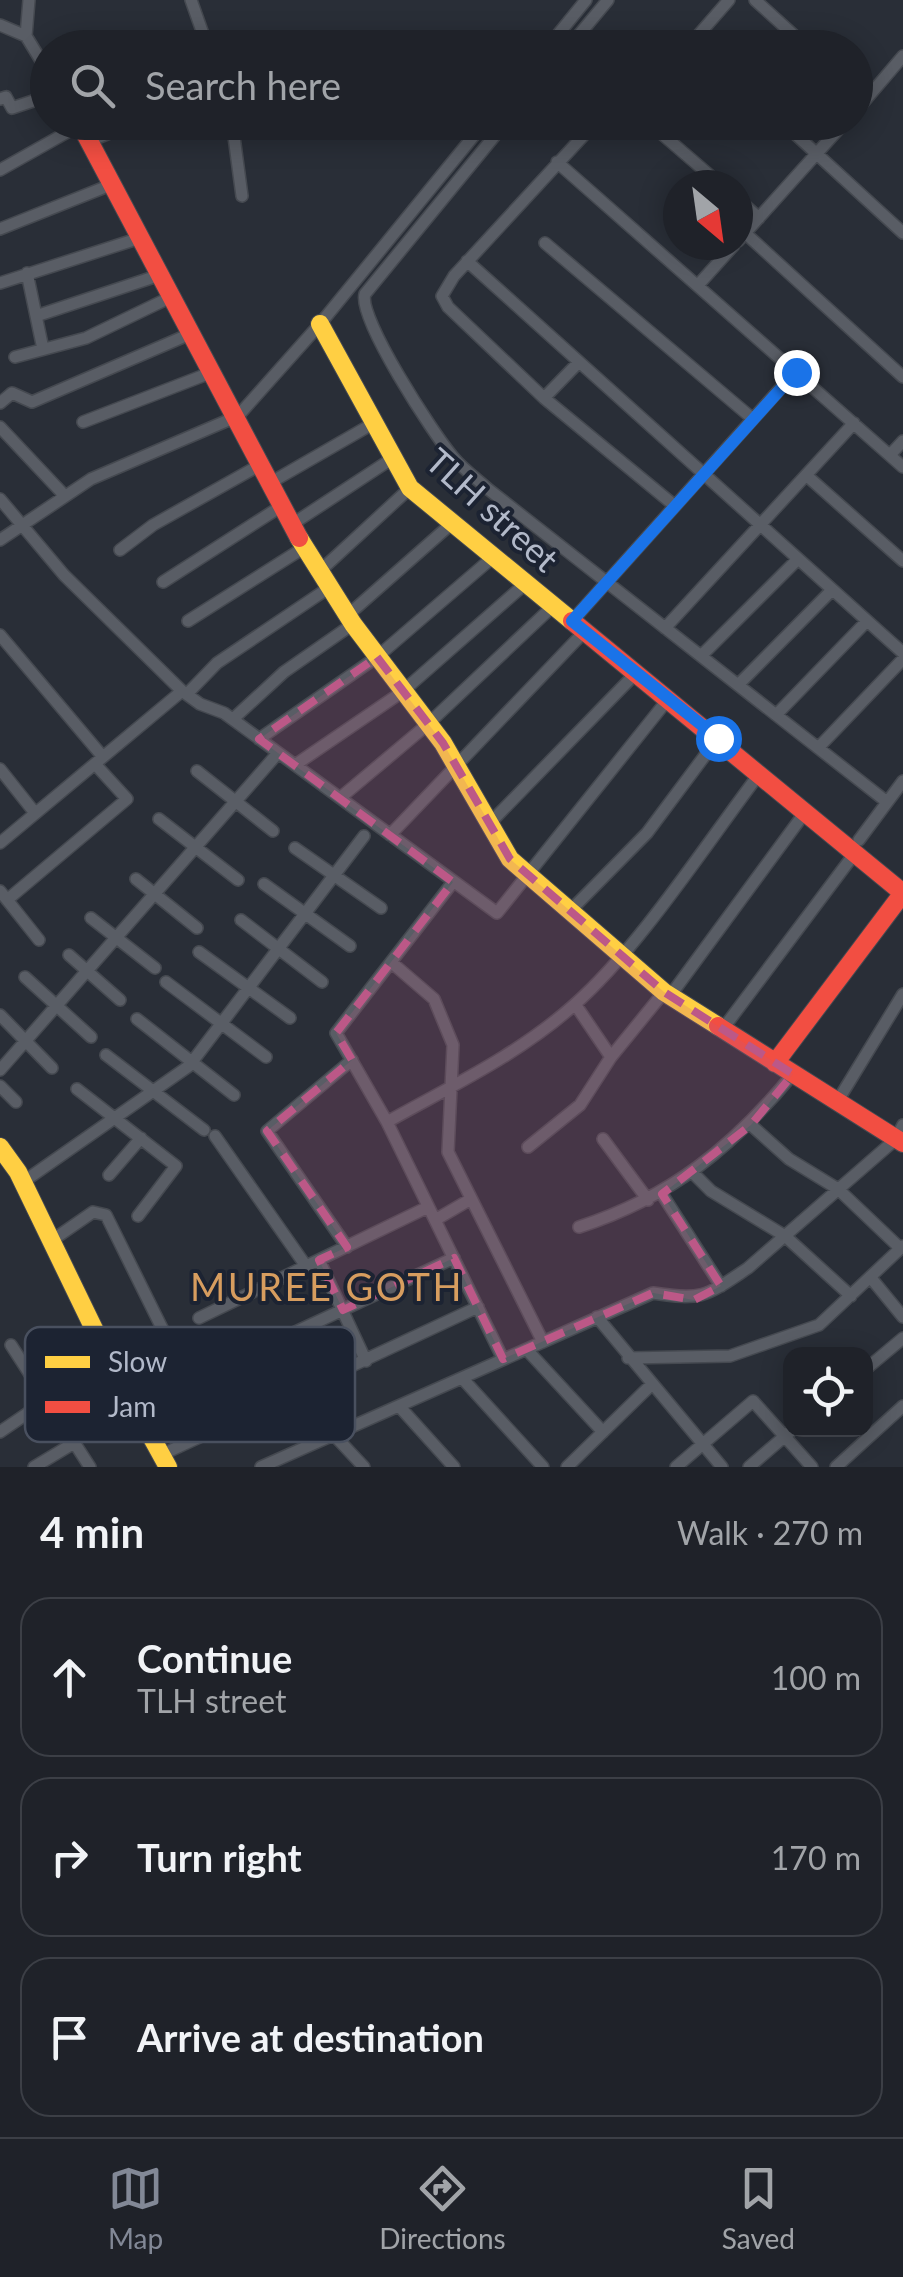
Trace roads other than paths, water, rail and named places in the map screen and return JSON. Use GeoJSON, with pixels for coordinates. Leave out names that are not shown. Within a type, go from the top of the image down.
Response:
{"type":"FeatureCollection","features":[{"type":"Feature","properties":{"kind":"street"},"geometry":{"type":"LineString","coordinates":[[29,0],[26,36],[30,43]]}},
{"type":"Feature","properties":{"kind":"street"},"geometry":{"type":"LineString","coordinates":[[191,0],[202,30]]}},
{"type":"Feature","properties":{"kind":"street"},"geometry":{"type":"LineString","coordinates":[[562,30],[586,0]]}},
{"type":"Feature","properties":{"kind":"street"},"geometry":{"type":"LineString","coordinates":[[583,30],[608,0]]}},
{"type":"Feature","properties":{"kind":"street"},"geometry":{"type":"LineString","coordinates":[[705,30],[730,0]]}},
{"type":"Feature","properties":{"kind":"street"},"geometry":{"type":"LineString","coordinates":[[755,0],[788,30]]}},
{"type":"Feature","properties":{"kind":"street"},"geometry":{"type":"LineString","coordinates":[[0,26],[26,36]]}},
{"type":"Feature","properties":{"kind":"street"},"geometry":{"type":"LineString","coordinates":[[873,92],[903,56]]}},
{"type":"Feature","properties":{"kind":"street"},"geometry":{"type":"LineString","coordinates":[[0,98],[6,97],[12,108],[30,102]]}},
{"type":"Feature","properties":{"kind":"street"},"geometry":{"type":"LineString","coordinates":[[0,170],[61,140]]}},
{"type":"Feature","properties":{"kind":"street"},"geometry":{"type":"LineString","coordinates":[[89,140],[291,526],[350,619],[459,768],[510,859],[667,994],[837,1102],[900,1136],[721,1286],[694,1300],[652,1293],[355,1426]]}},
{"type":"Feature","properties":{"kind":"street"},"geometry":{"type":"LineString","coordinates":[[234,140],[242,196]]}},
{"type":"Feature","properties":{"kind":"street"},"geometry":{"type":"LineString","coordinates":[[0,540],[91,479],[233,418],[253,402],[471,140]]}},
{"type":"Feature","properties":{"kind":"street"},"geometry":{"type":"LineString","coordinates":[[491,140],[365,294],[362,303],[388,356],[453,458],[887,802]]}},
{"type":"Feature","properties":{"kind":"street"},"geometry":{"type":"LineString","coordinates":[[578,140],[466,261],[442,296],[448,307],[544,398],[675,506]]}},
{"type":"Feature","properties":{"kind":"street"},"geometry":{"type":"LineString","coordinates":[[669,140],[704,170]]}},
{"type":"Feature","properties":{"kind":"street"},"geometry":{"type":"LineString","coordinates":[[802,140],[903,233]]}},
{"type":"Feature","properties":{"kind":"street"},"geometry":{"type":"LineString","coordinates":[[753,225],[830,140]]}},
{"type":"Feature","properties":{"kind":"street"},"geometry":{"type":"LineString","coordinates":[[557,162],[903,467]]}},
{"type":"Feature","properties":{"kind":"street"},"geometry":{"type":"LineString","coordinates":[[0,229],[113,184]]}},
{"type":"Feature","properties":{"kind":"street"},"geometry":{"type":"LineString","coordinates":[[753,213],[759,218]]}},
{"type":"Feature","properties":{"kind":"street"},"geometry":{"type":"LineString","coordinates":[[0,283],[140,238]]}},
{"type":"Feature","properties":{"kind":"street"},"geometry":{"type":"LineString","coordinates":[[544,243],[753,419]]}},
{"type":"Feature","properties":{"kind":"street"},"geometry":{"type":"LineString","coordinates":[[753,252],[903,378]]}},
{"type":"Feature","properties":{"kind":"street"},"geometry":{"type":"LineString","coordinates":[[699,284],[721,260]]}},
{"type":"Feature","properties":{"kind":"street"},"geometry":{"type":"LineString","coordinates":[[466,261],[903,656],[818,748]]}},
{"type":"Feature","properties":{"kind":"street"},"geometry":{"type":"LineString","coordinates":[[28,273],[43,349]]}},
{"type":"Feature","properties":{"kind":"street"},"geometry":{"type":"LineString","coordinates":[[36,316],[160,276]]}},
{"type":"Feature","properties":{"kind":"street"},"geometry":{"type":"LineString","coordinates":[[14,357],[86,338],[171,297]]}},
{"type":"Feature","properties":{"kind":"street","name":"TLH street"},"geometry":{"type":"LineString","coordinates":[[320,324],[410,488],[806,812],[857,846],[903,892]]}},
{"type":"Feature","properties":{"kind":"street"},"geometry":{"type":"LineString","coordinates":[[0,403],[12,393],[32,402],[190,334]]}},
{"type":"Feature","properties":{"kind":"street"},"geometry":{"type":"LineString","coordinates":[[544,398],[579,362]]}},
{"type":"Feature","properties":{"kind":"street"},"geometry":{"type":"LineString","coordinates":[[390,835],[459,768],[579,626],[606,582],[796,372]]}},
{"type":"Feature","properties":{"kind":"street"},"geometry":{"type":"LineString","coordinates":[[84,422],[210,373]]}},
{"type":"Feature","properties":{"kind":"street"},"geometry":{"type":"LineString","coordinates":[[268,484],[374,423]]}},
{"type":"Feature","properties":{"kind":"street"},"geometry":{"type":"LineString","coordinates":[[665,628],[854,423]]}},
{"type":"Feature","properties":{"kind":"street"},"geometry":{"type":"LineString","coordinates":[[0,427],[65,496]]}},
{"type":"Feature","properties":{"kind":"street"},"geometry":{"type":"LineString","coordinates":[[890,455],[903,441]]}},
{"type":"Feature","properties":{"kind":"street"},"geometry":{"type":"LineString","coordinates":[[291,526],[393,458]]}},
{"type":"Feature","properties":{"kind":"street"},"geometry":{"type":"LineString","coordinates":[[120,550],[153,525],[258,466]]}},
{"type":"Feature","properties":{"kind":"street"},"geometry":{"type":"LineString","coordinates":[[806,475],[903,561]]}},
{"type":"Feature","properties":{"kind":"street"},"geometry":{"type":"LineString","coordinates":[[0,843],[216,662],[325,579],[410,488]]}},
{"type":"Feature","properties":{"kind":"street"},"geometry":{"type":"LineString","coordinates":[[0,499],[64,576],[184,692],[232,719],[497,913],[669,698]]}},
{"type":"Feature","properties":{"kind":"street"},"geometry":{"type":"LineString","coordinates":[[164,582],[280,507]]}},
{"type":"Feature","properties":{"kind":"street"},"geometry":{"type":"LineString","coordinates":[[232,719],[350,619],[450,524]]}},
{"type":"Feature","properties":{"kind":"street"},"geometry":{"type":"LineString","coordinates":[[188,621],[305,547]]}},
{"type":"Feature","properties":{"kind":"street"},"geometry":{"type":"LineString","coordinates":[[259,739],[377,657],[492,558]]}},
{"type":"Feature","properties":{"kind":"street"},"geometry":{"type":"LineString","coordinates":[[701,656],[798,559]]}},
{"type":"Feature","properties":{"kind":"street"},"geometry":{"type":"LineString","coordinates":[[295,765],[402,692],[525,584]]}},
{"type":"Feature","properties":{"kind":"street"},"geometry":{"type":"LineString","coordinates":[[738,685],[832,590]]}},
{"type":"Feature","properties":{"kind":"street"},"geometry":{"type":"LineString","coordinates":[[340,798],[428,724],[553,606]]}},
{"type":"Feature","properties":{"kind":"street"},"geometry":{"type":"LineString","coordinates":[[776,715],[867,621]]}},
{"type":"Feature","properties":{"kind":"street"},"geometry":{"type":"LineString","coordinates":[[0,635],[127,799],[3,896],[39,940]]}},
{"type":"Feature","properties":{"kind":"street"},"geometry":{"type":"LineString","coordinates":[[491,822],[637,672]]}},
{"type":"Feature","properties":{"kind":"street"},"geometry":{"type":"LineString","coordinates":[[571,910],[647,833],[718,738]]}},
{"type":"Feature","properties":{"kind":"street"},"geometry":{"type":"LineString","coordinates":[[0,1070],[278,753]]}},
{"type":"Feature","properties":{"kind":"street"},"geometry":{"type":"LineString","coordinates":[[0,769],[36,814]]}},
{"type":"Feature","properties":{"kind":"street"},"geometry":{"type":"LineString","coordinates":[[197,771],[273,831]]}},
{"type":"Feature","properties":{"kind":"street"},"geometry":{"type":"LineString","coordinates":[[387,1122],[500,1062],[576,1004],[621,954],[760,773]]}},
{"type":"Feature","properties":{"kind":"street"},"geometry":{"type":"LineString","coordinates":[[722,1030],[903,781]]}},
{"type":"Feature","properties":{"kind":"street"},"geometry":{"type":"LineString","coordinates":[[528,1146],[574,1111],[611,1057],[667,994],[806,812]]}},
{"type":"Feature","properties":{"kind":"street"},"geometry":{"type":"LineString","coordinates":[[159,819],[238,880]]}},
{"type":"Feature","properties":{"kind":"street"},"geometry":{"type":"LineString","coordinates":[[23,1182],[192,1062],[364,836]]}},
{"type":"Feature","properties":{"kind":"street"},"geometry":{"type":"LineString","coordinates":[[295,848],[381,908]]}},
{"type":"Feature","properties":{"kind":"street"},"geometry":{"type":"LineString","coordinates":[[136,879],[197,928]]}},
{"type":"Feature","properties":{"kind":"street"},"geometry":{"type":"LineString","coordinates":[[454,882],[336,1033],[387,1122],[503,1359]]}},
{"type":"Feature","properties":{"kind":"street"},"geometry":{"type":"LineString","coordinates":[[264,884],[350,946]]}},
{"type":"Feature","properties":{"kind":"street"},"geometry":{"type":"LineString","coordinates":[[776,1063],[903,892]]}},
{"type":"Feature","properties":{"kind":"street"},"geometry":{"type":"LineString","coordinates":[[91,918],[155,968]]}},
{"type":"Feature","properties":{"kind":"street"},"geometry":{"type":"LineString","coordinates":[[241,920],[322,982]]}},
{"type":"Feature","properties":{"kind":"street"},"geometry":{"type":"LineString","coordinates":[[200,952],[290,1018]]}},
{"type":"Feature","properties":{"kind":"street"},"geometry":{"type":"LineString","coordinates":[[69,955],[120,1000]]}},
{"type":"Feature","properties":{"kind":"street"},"geometry":{"type":"LineString","coordinates":[[391,962],[434,999],[453,1045],[448,1152],[542,1342]]}},
{"type":"Feature","properties":{"kind":"street"},"geometry":{"type":"LineString","coordinates":[[25,977],[91,1037]]}},
{"type":"Feature","properties":{"kind":"street"},"geometry":{"type":"LineString","coordinates":[[166,982],[266,1057]]}},
{"type":"Feature","properties":{"kind":"street"},"geometry":{"type":"LineString","coordinates":[[837,1102],[903,994]]}},
{"type":"Feature","properties":{"kind":"street"},"geometry":{"type":"LineString","coordinates":[[576,1004],[611,1057]]}},
{"type":"Feature","properties":{"kind":"street"},"geometry":{"type":"LineString","coordinates":[[0,1015],[52,1068]]}},
{"type":"Feature","properties":{"kind":"street"},"geometry":{"type":"LineString","coordinates":[[136,1019],[234,1095]]}},
{"type":"Feature","properties":{"kind":"street"},"geometry":{"type":"LineString","coordinates":[[106,1055],[209,1133],[312,1263],[351,1327]]}},
{"type":"Feature","properties":{"kind":"street"},"geometry":{"type":"LineString","coordinates":[[346,1246],[267,1130],[352,1060]]}},
{"type":"Feature","properties":{"kind":"street"},"geometry":{"type":"LineString","coordinates":[[579,1227],[662,1194],[751,1125],[793,1074]]}},
{"type":"Feature","properties":{"kind":"street"},"geometry":{"type":"LineString","coordinates":[[0,1086],[16,1102]]}},
{"type":"Feature","properties":{"kind":"street"},"geometry":{"type":"LineString","coordinates":[[77,1089],[176,1166],[138,1216]]}},
{"type":"Feature","properties":{"kind":"street"},"geometry":{"type":"LineString","coordinates":[[628,1358],[730,1356],[819,1325],[902,1247],[838,1189],[789,1159],[751,1125]]}},
{"type":"Feature","properties":{"kind":"street"},"geometry":{"type":"LineString","coordinates":[[109,1175],[141,1138]]}},
{"type":"Feature","properties":{"kind":"street"},"geometry":{"type":"LineString","coordinates":[[603,1139],[648,1200]]}},
{"type":"Feature","properties":{"kind":"street"},"geometry":{"type":"LineString","coordinates":[[0,1147],[23,1182],[95,1327]]}},
{"type":"Feature","properties":{"kind":"street"},"geometry":{"type":"LineString","coordinates":[[692,1172],[711,1191],[785,1236],[851,1296]]}},
{"type":"Feature","properties":{"kind":"street"},"geometry":{"type":"LineString","coordinates":[[662,1194],[721,1286]]}},
{"type":"Feature","properties":{"kind":"street"},"geometry":{"type":"LineString","coordinates":[[435,1220],[471,1200]]}},
{"type":"Feature","properties":{"kind":"street"},"geometry":{"type":"LineString","coordinates":[[200,1318],[428,1207]]}},
{"type":"Feature","properties":{"kind":"street"},"geometry":{"type":"LineString","coordinates":[[50,1241],[93,1212],[106,1215],[161,1327]]}},
{"type":"Feature","properties":{"kind":"street"},"geometry":{"type":"LineString","coordinates":[[307,1327],[454,1258]]}},
{"type":"Feature","properties":{"kind":"street"},"geometry":{"type":"LineString","coordinates":[[871,1278],[903,1317]]}},
{"type":"Feature","properties":{"kind":"street"},"geometry":{"type":"LineString","coordinates":[[355,1366],[478,1307]]}},
{"type":"Feature","properties":{"kind":"street"},"geometry":{"type":"LineString","coordinates":[[597,1318],[650,1386],[722,1467]]}},
{"type":"Feature","properties":{"kind":"street"},"geometry":{"type":"LineString","coordinates":[[355,1337],[366,1361]]}},
{"type":"Feature","properties":{"kind":"street"},"geometry":{"type":"LineString","coordinates":[[873,1363],[903,1338]]}},
{"type":"Feature","properties":{"kind":"street"},"geometry":{"type":"LineString","coordinates":[[10,1345],[25,1367]]}},
{"type":"Feature","properties":{"kind":"street"},"geometry":{"type":"LineString","coordinates":[[528,1351],[603,1432]]}},
{"type":"Feature","properties":{"kind":"street"},"geometry":{"type":"LineString","coordinates":[[462,1378],[543,1467]]}},
{"type":"Feature","properties":{"kind":"street"},"geometry":{"type":"LineString","coordinates":[[567,1467],[650,1386]]}},
{"type":"Feature","properties":{"kind":"street"},"geometry":{"type":"LineString","coordinates":[[676,1467],[752,1401],[783,1429]]}},
{"type":"Feature","properties":{"kind":"street"},"geometry":{"type":"LineString","coordinates":[[400,1406],[454,1467]]}},
{"type":"Feature","properties":{"kind":"street"},"geometry":{"type":"LineString","coordinates":[[836,1467],[903,1406]]}},
{"type":"Feature","properties":{"kind":"street"},"geometry":{"type":"LineString","coordinates":[[0,1432],[25,1415]]}},
{"type":"Feature","properties":{"kind":"street"},"geometry":{"type":"LineString","coordinates":[[749,1467],[783,1437]]}},
{"type":"Feature","properties":{"kind":"street"},"geometry":{"type":"LineString","coordinates":[[791,1437],[812,1467]]}},
{"type":"Feature","properties":{"kind":"street"},"geometry":{"type":"LineString","coordinates":[[34,1467],[74,1442],[90,1467]]}},
{"type":"Feature","properties":{"kind":"street"},"geometry":{"type":"LineString","coordinates":[[165,1461],[195,1442]]}},
{"type":"Feature","properties":{"kind":"street"},"geometry":{"type":"LineString","coordinates":[[261,1467],[320,1442]]}},
{"type":"Feature","properties":{"kind":"street"},"geometry":{"type":"LineString","coordinates":[[340,1442],[364,1467]]}},
{"type":"Feature","properties":{"kind":"district","name":"MUREE GOTH"},"geometry":{"type":"Point","coordinates":[327,1286]}}]}
